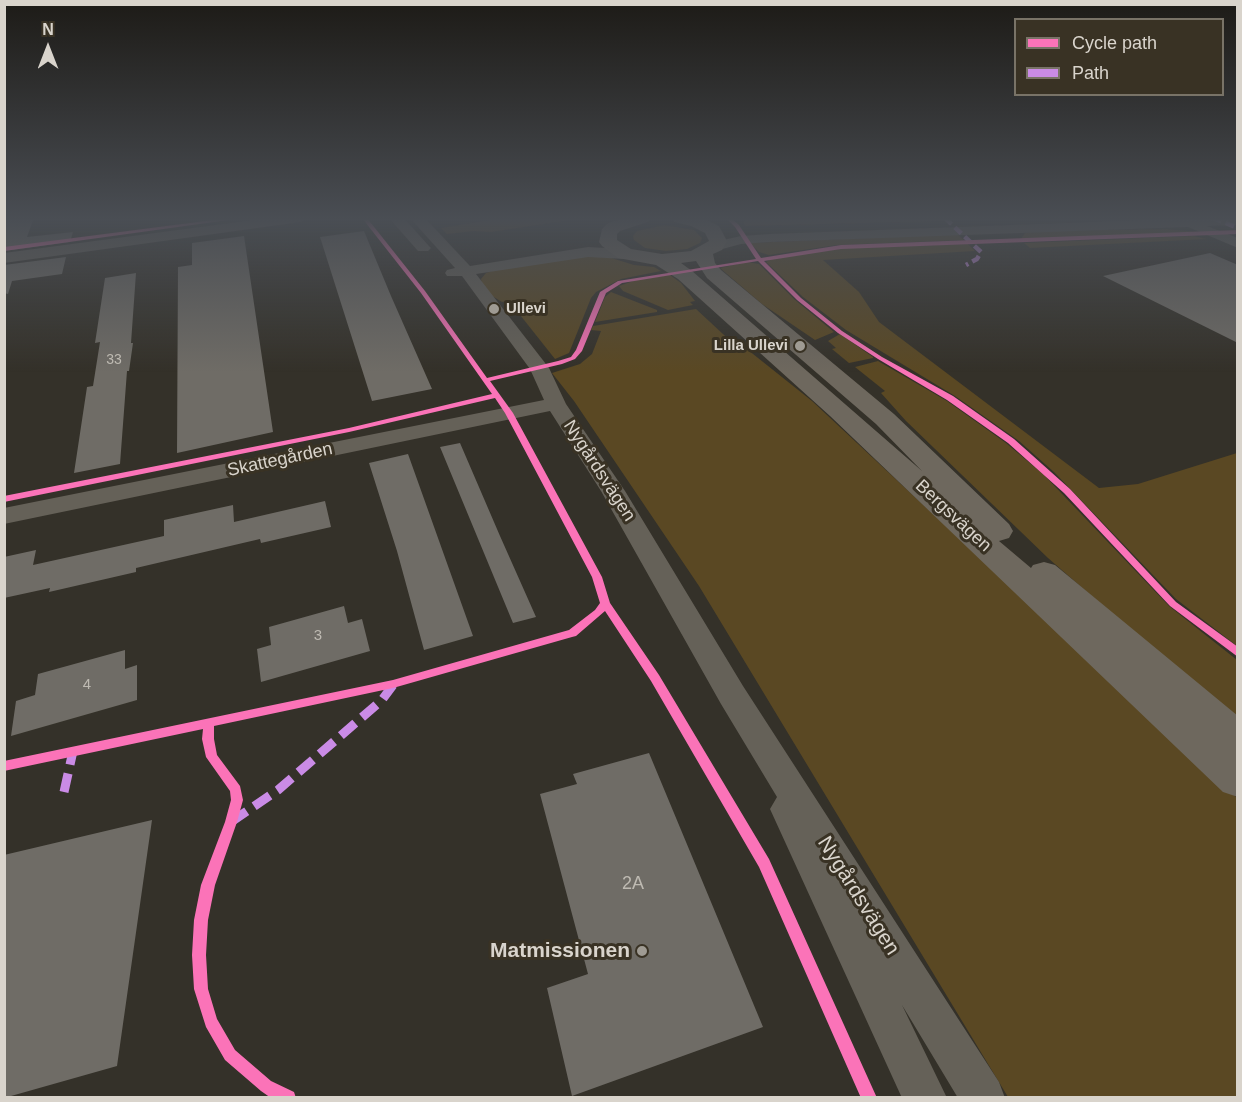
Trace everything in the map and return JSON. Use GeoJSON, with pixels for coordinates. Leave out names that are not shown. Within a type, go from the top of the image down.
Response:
{"type":"FeatureCollection","features":[{"type":"Feature","properties":{"kind":"main road","name":"Bergsvägen"},"geometry":{"type":"LineString","coordinates":[[676,269],[839,411],[1238,779]]}},
{"type":"Feature","properties":{"kind":"main road","name":"Bergsvägen"},"geometry":{"type":"LineString","coordinates":[[710,269],[885,418],[1002,535],[1238,740]]}},
{"type":"Feature","properties":{"kind":"street","name":"Nygårdsvägen"},"geometry":{"type":"LineString","coordinates":[[452,269],[523,371],[555,404],[613,491],[732,695],[983,1098]]}},
{"type":"Feature","properties":{"kind":"street","name":"Skattegården"},"geometry":{"type":"LineString","coordinates":[[4,516],[555,404]]}},
{"type":"Feature","properties":{"kind":"street","name":"Nygårdsvägen"},"geometry":{"type":"LineString","coordinates":[[732,695],[925,1098]]}},
{"type":"Feature","properties":{"kind":"shaded area"},"geometry":{"type":"Polygon","coordinates":[[[722,269],[764,269],[794,299],[834,332],[815,340],[762,304],[722,269]]]}},
{"type":"Feature","properties":{"kind":"shaded area"},"geometry":{"type":"Polygon","coordinates":[[[774,269],[834,269],[859,292],[879,322],[1099,488],[1138,484],[1237,453],[1237,646],[1176,599],[1054,472],[1019,441],[955,396],[846,330],[803,297],[774,269]]]}},
{"type":"Feature","properties":{"kind":"shaded area"},"geometry":{"type":"Polygon","coordinates":[[[495,270],[661,271],[621,279],[596,292],[591,298],[569,353],[555,359],[509,301],[502,302],[489,294],[482,285],[481,279],[486,273],[495,270]]]}},
{"type":"Feature","properties":{"kind":"shaded area"},"geometry":{"type":"Polygon","coordinates":[[[670,275],[681,283],[695,301],[690,302],[693,305],[668,310],[623,291],[619,286],[636,280],[670,275]]]}},
{"type":"Feature","properties":{"kind":"shaded area"},"geometry":{"type":"Polygon","coordinates":[[[611,292],[657,310],[657,312],[595,322],[605,297],[611,292]]]}},
{"type":"Feature","properties":{"kind":"shaded area"},"geometry":{"type":"Polygon","coordinates":[[[696,309],[737,347],[743,346],[812,401],[1237,798],[1237,1097],[1008,1097],[699,586],[574,401],[552,373],[580,364],[592,354],[601,331],[591,330],[593,326],[696,309]]]}},
{"type":"Feature","properties":{"kind":"shaded area"},"geometry":{"type":"Polygon","coordinates":[[[840,334],[873,358],[849,363],[832,349],[836,348],[828,341],[840,334]]]}},
{"type":"Feature","properties":{"kind":"shaded area"},"geometry":{"type":"Polygon","coordinates":[[[878,361],[947,401],[1006,443],[1044,475],[1169,606],[1237,660],[1237,722],[1048,558],[906,421],[881,393],[885,391],[855,367],[878,361]]]}},
{"type":"Feature","properties":{"kind":"building"},"geometry":{"type":"Polygon","coordinates":[[[4,269],[63,269],[62,274],[12,281],[8,294],[4,293],[4,269]]]}},
{"type":"Feature","properties":{"kind":"building"},"geometry":{"type":"Polygon","coordinates":[[[178,269],[249,269],[273,432],[177,453],[178,269]]]}},
{"type":"Feature","properties":{"kind":"building"},"geometry":{"type":"Polygon","coordinates":[[[330,269],[380,269],[432,389],[372,401],[330,269]]]}},
{"type":"Feature","properties":{"kind":"building"},"geometry":{"type":"Polygon","coordinates":[[[1134,269],[1238,269],[1238,343],[1103,276],[1134,269]]]}},
{"type":"Feature","properties":{"kind":"building"},"geometry":{"type":"Polygon","coordinates":[[[136,273],[131,343],[133,343],[129,371],[127,371],[120,464],[74,473],[87,387],[93,386],[100,342],[95,343],[105,278],[136,273]]]}},
{"type":"Feature","properties":{"kind":"building"},"geometry":{"type":"Polygon","coordinates":[[[460,443],[536,617],[513,623],[440,447],[460,443]]]}},
{"type":"Feature","properties":{"kind":"building"},"geometry":{"type":"Polygon","coordinates":[[[408,454],[473,636],[424,650],[397,551],[369,463],[408,454]]]}},
{"type":"Feature","properties":{"kind":"building"},"geometry":{"type":"Polygon","coordinates":[[[325,501],[331,527],[261,543],[260,539],[136,568],[136,572],[49,592],[50,588],[4,598],[4,557],[36,550],[33,565],[164,536],[164,520],[233,505],[234,522],[325,501]]]}},
{"type":"Feature","properties":{"kind":"building"},"geometry":{"type":"Polygon","coordinates":[[[344,606],[348,623],[362,619],[370,651],[261,682],[257,649],[271,645],[269,627],[344,606]]]}},
{"type":"Feature","properties":{"kind":"building"},"geometry":{"type":"Polygon","coordinates":[[[125,650],[125,669],[137,665],[137,700],[11,736],[16,701],[35,695],[38,674],[125,650]]]}},
{"type":"Feature","properties":{"kind":"building"},"geometry":{"type":"Polygon","coordinates":[[[649,753],[763,1027],[572,1096],[547,988],[588,974],[540,794],[577,784],[573,774],[649,753]]]}},
{"type":"Feature","properties":{"kind":"building"},"geometry":{"type":"Polygon","coordinates":[[[152,820],[117,1066],[4,1098],[4,855],[152,820]]]}},
{"type":"Feature","properties":{"kind":"marked path"},"geometry":{"type":"LineString","coordinates":[[231,822],[278,790],[382,700],[393,685]]}},
{"type":"Feature","properties":{"kind":"marked path"},"geometry":{"type":"LineString","coordinates":[[64,792],[73,751]]}},
{"type":"Feature","properties":{"kind":"cycle path"},"geometry":{"type":"LineString","coordinates":[[4,766],[393,684],[572,633],[605,604],[597,577],[509,413],[405,269]]}},
{"type":"Feature","properties":{"kind":"cycle path"},"geometry":{"type":"LineString","coordinates":[[486,380],[573,358],[579,351],[603,292],[620,282],[696,269]]}},
{"type":"Feature","properties":{"kind":"cycle path"},"geometry":{"type":"LineString","coordinates":[[769,269],[799,299],[840,332],[950,398],[1011,441],[1067,491],[1173,604],[1238,653]]}},
{"type":"Feature","properties":{"kind":"cycle path"},"geometry":{"type":"LineString","coordinates":[[4,499],[349,430],[497,395]]}},
{"type":"Feature","properties":{"kind":"cycle path"},"geometry":{"type":"LineString","coordinates":[[605,604],[655,678],[764,863],[869,1098]]}},
{"type":"Feature","properties":{"kind":"cycle path"},"geometry":{"type":"LineString","coordinates":[[209,723],[208,739],[212,757],[236,790],[237,800],[208,885],[201,920],[199,955],[201,989],[211,1022],[230,1055],[266,1086],[288,1098]]}},
{"type":"Feature","properties":{"kind":"place","name":"Ullevi"},"geometry":{"type":"Point","coordinates":[494,309]}},
{"type":"Feature","properties":{"kind":"place","name":"Lilla Ullevi"},"geometry":{"type":"Point","coordinates":[800,346]}},
{"type":"Feature","properties":{"kind":"place","name":"Matmissionen"},"geometry":{"type":"Point","coordinates":[642,951]}}]}
